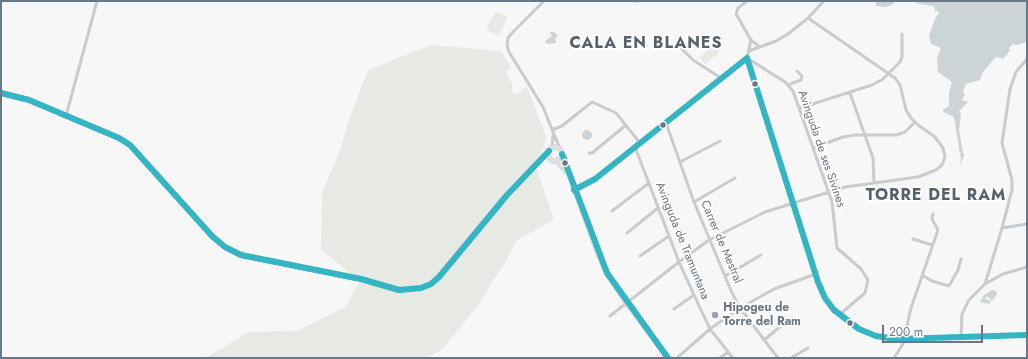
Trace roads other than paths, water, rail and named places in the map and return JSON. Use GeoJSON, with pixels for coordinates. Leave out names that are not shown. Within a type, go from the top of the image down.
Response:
{"type":"FeatureCollection","features":[{"type":"Feature","properties":{"kind":"street"},"geometry":{"type":"LineString","coordinates":[[66,116],[97,1]]}},
{"type":"Feature","properties":{"kind":"street"},"geometry":{"type":"LineString","coordinates":[[544,1],[512,32],[508,38],[507,45],[509,52],[543,107],[562,154],[568,175],[598,253],[607,273],[627,303],[668,358]]}},
{"type":"Feature","properties":{"kind":"street"},"geometry":{"type":"LineString","coordinates":[[632,1],[637,1]]}},
{"type":"Feature","properties":{"kind":"street"},"geometry":{"type":"LineString","coordinates":[[747,1],[738,8],[736,14],[751,40],[760,47]]}},
{"type":"Feature","properties":{"kind":"street"},"geometry":{"type":"LineString","coordinates":[[749,51],[788,34],[808,18],[824,1]]}},
{"type":"Feature","properties":{"kind":"street"},"geometry":{"type":"LineString","coordinates":[[610,316],[679,262],[710,240],[765,212],[845,187],[918,177],[936,170],[942,165],[945,154],[938,141],[915,122],[906,110],[900,85],[890,73],[808,18]]}},
{"type":"Feature","properties":{"kind":"street"},"geometry":{"type":"LineString","coordinates":[[800,108],[872,85],[890,73],[902,57],[902,34]]}},
{"type":"Feature","properties":{"kind":"street"},"geometry":{"type":"LineString","coordinates":[[751,40],[747,58],[816,274],[825,298],[839,315],[853,325],[871,334],[885,338],[961,338],[1027,335]]}},
{"type":"Feature","properties":{"kind":"street"},"geometry":{"type":"LineString","coordinates":[[683,42],[680,47],[693,60],[721,78]]}},
{"type":"Feature","properties":{"kind":"street"},"geometry":{"type":"LineString","coordinates":[[574,190],[594,179],[747,58]]}},
{"type":"Feature","properties":{"kind":"street","name":"Avinguda de ses Sivines"},"geometry":{"type":"LineString","coordinates":[[747,58],[794,90],[827,192],[834,209],[837,248],[861,269],[868,280],[865,293],[839,315]]}},
{"type":"Feature","properties":{"kind":"street"},"geometry":{"type":"LineString","coordinates":[[985,284],[1012,190],[1012,180],[1002,143],[1012,79],[1027,59]]}},
{"type":"Feature","properties":{"kind":"street"},"geometry":{"type":"LineString","coordinates":[[788,85],[802,80],[802,76],[797,71]]}},
{"type":"Feature","properties":{"kind":"street"},"geometry":{"type":"LineString","coordinates":[[850,92],[873,158],[874,183]]}},
{"type":"Feature","properties":{"kind":"street"},"geometry":{"type":"LineString","coordinates":[[1,93],[29,100],[130,145],[212,236],[225,247],[241,255],[259,260],[361,279],[399,290],[421,288],[431,284],[439,277],[507,195],[550,150],[560,149]]}},
{"type":"Feature","properties":{"kind":"street"},"geometry":{"type":"LineString","coordinates":[[552,132],[592,102],[616,113],[640,143]]}},
{"type":"Feature","properties":{"kind":"street","name":"Carrer de Mestral"},"geometry":{"type":"LineString","coordinates":[[666,122],[694,202],[740,308],[778,358]]}},
{"type":"Feature","properties":{"kind":"street"},"geometry":{"type":"LineString","coordinates":[[813,148],[843,138],[897,135],[905,132],[915,122]]}},
{"type":"Feature","properties":{"kind":"street"},"geometry":{"type":"LineString","coordinates":[[589,153],[592,153],[626,126]]}},
{"type":"Feature","properties":{"kind":"street"},"geometry":{"type":"LineString","coordinates":[[552,132],[549,157],[555,160],[568,175]]}},
{"type":"Feature","properties":{"kind":"street"},"geometry":{"type":"LineString","coordinates":[[680,162],[720,141]]}},
{"type":"Feature","properties":{"kind":"street","name":"Avinguda de Tramuntana"},"geometry":{"type":"LineString","coordinates":[[635,147],[679,262],[694,295],[710,329],[733,358]]}},
{"type":"Feature","properties":{"kind":"street"},"geometry":{"type":"LineString","coordinates":[[539,163],[555,160],[562,154]]}},
{"type":"Feature","properties":{"kind":"street"},"geometry":{"type":"LineString","coordinates":[[694,202],[735,178]]}},
{"type":"Feature","properties":{"kind":"street"},"geometry":{"type":"LineString","coordinates":[[612,211],[649,183]]}},
{"type":"Feature","properties":{"kind":"street"},"geometry":{"type":"LineString","coordinates":[[627,233],[658,208]]}},
{"type":"Feature","properties":{"kind":"street"},"geometry":{"type":"LineString","coordinates":[[894,358],[900,350],[904,339],[922,275],[938,230],[932,219],[934,214]]}},
{"type":"Feature","properties":{"kind":"street"},"geometry":{"type":"LineString","coordinates":[[1002,228],[1027,224]]}},
{"type":"Feature","properties":{"kind":"street"},"geometry":{"type":"LineString","coordinates":[[640,256],[669,236]]}},
{"type":"Feature","properties":{"kind":"street"},"geometry":{"type":"LineString","coordinates":[[913,239],[932,245]]}},
{"type":"Feature","properties":{"kind":"street"},"geometry":{"type":"LineString","coordinates":[[725,276],[761,255]]}},
{"type":"Feature","properties":{"kind":"street"},"geometry":{"type":"LineString","coordinates":[[922,275],[932,281],[949,286],[958,270],[961,259]]}},
{"type":"Feature","properties":{"kind":"street"},"geometry":{"type":"LineString","coordinates":[[961,338],[965,306],[985,284],[1019,268],[1027,267]]}},
{"type":"Feature","properties":{"kind":"street"},"geometry":{"type":"LineString","coordinates":[[989,271],[998,277]]}},
{"type":"Feature","properties":{"kind":"street"},"geometry":{"type":"LineString","coordinates":[[676,358],[710,329],[740,308],[774,289],[816,274]]}},
{"type":"Feature","properties":{"kind":"street"},"geometry":{"type":"LineString","coordinates":[[674,309],[694,295]]}},
{"type":"Feature","properties":{"kind":"street"},"geometry":{"type":"LineString","coordinates":[[764,340],[787,321]]}},
{"type":"Feature","properties":{"kind":"street"},"geometry":{"type":"LineString","coordinates":[[791,358],[808,348]]}},
{"type":"Feature","properties":{"kind":"street"},"geometry":{"type":"LineString","coordinates":[[720,358],[728,352]]}},
{"type":"Feature","properties":{"kind":"place","name":"Hipogeu de Torre del Ram"},"geometry":{"type":"Point","coordinates":[715,315]}},
{"type":"Feature","properties":{"kind":"district","name":"CALA EN BLANES"},"geometry":{"type":"Point","coordinates":[646,44]}},
{"type":"Feature","properties":{"kind":"district","name":"TORRE DEL RAM"},"geometry":{"type":"Point","coordinates":[936,196]}}]}
